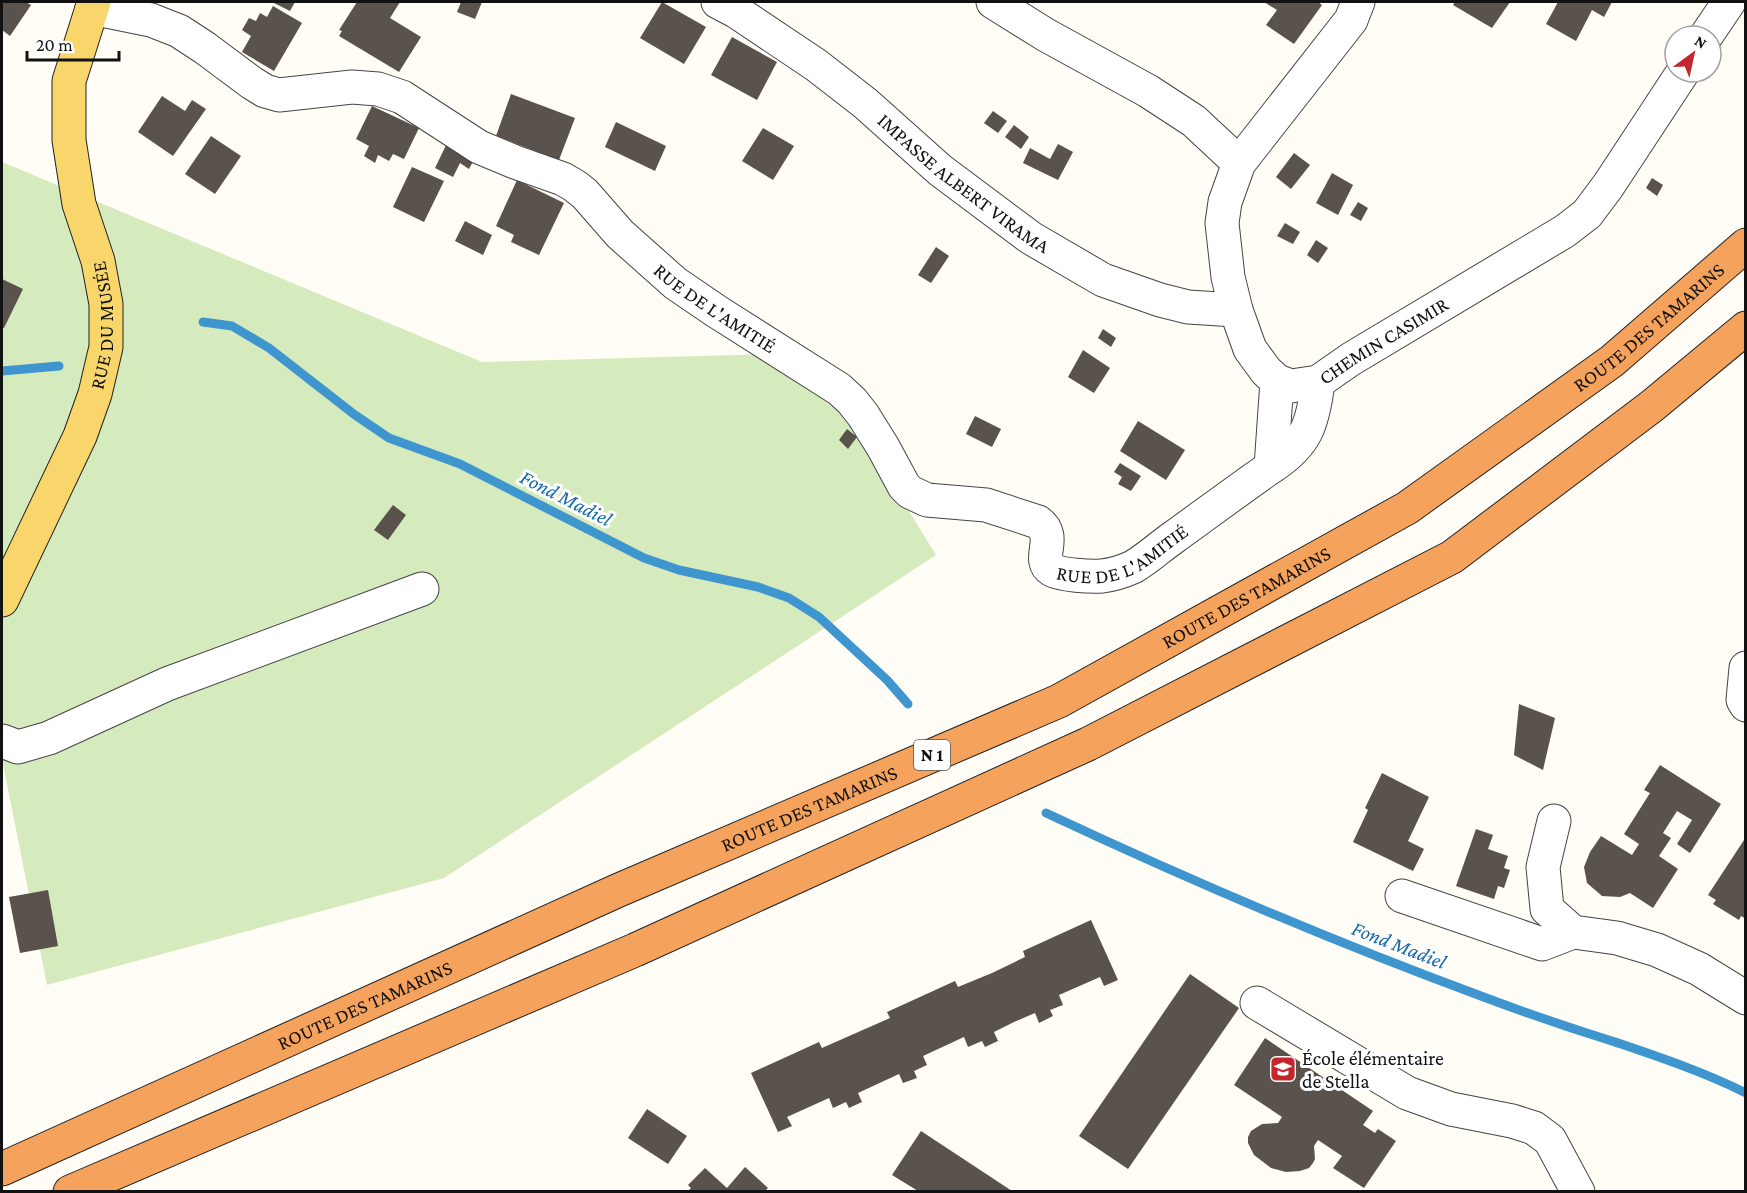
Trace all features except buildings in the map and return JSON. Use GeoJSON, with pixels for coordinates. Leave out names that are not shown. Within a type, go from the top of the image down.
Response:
{"type":"FeatureCollection","features":[{"type":"Feature","properties":{"kind":"highway","name":"ROUTE DES TAMARINS"},"geometry":{"type":"LineString","coordinates":[[2,1169],[619,890],[1059,700],[1407,508],[1612,361],[1746,245]]}},
{"type":"Feature","properties":{"kind":"highway"},"geometry":{"type":"LineString","coordinates":[[70,1191],[635,950],[1088,744],[1390,589],[1452,557],[1652,406],[1746,328]]}},
{"type":"Feature","properties":{"kind":"main road","name":"RUE DU MUSÉE"},"geometry":{"type":"LineString","coordinates":[[2,600],[80,436],[95,394],[106,347],[106,304],[98,261],[79,204],[69,140],[69,81],[93,5]]}},
{"type":"Feature","properties":{"kind":"street","name":"IMPASSE ALBERT VIRAMA"},"geometry":{"type":"LineString","coordinates":[[718,2],[737,12],[816,65],[865,104],[940,170],[1031,238],[1103,280],[1188,308],[1236,310]]}},
{"type":"Feature","properties":{"kind":"street"},"geometry":{"type":"LineString","coordinates":[[993,2],[1046,35],[1105,66],[1194,121],[1239,163]]}},
{"type":"Feature","properties":{"kind":"street"},"geometry":{"type":"LineString","coordinates":[[1271,467],[1277,381],[1266,371],[1250,349],[1236,310],[1228,277],[1222,223],[1225,202],[1239,163],[1351,21],[1358,2]]}},
{"type":"Feature","properties":{"kind":"street"},"geometry":{"type":"LineString","coordinates":[[1714,24],[1729,2]]}},
{"type":"Feature","properties":{"kind":"street","name":"RUE DE L'AMITIÉ"},"geometry":{"type":"LineString","coordinates":[[93,5],[151,20],[179,31],[265,91],[279,95],[352,87],[378,89],[402,97],[479,147],[563,179],[575,186],[585,194],[620,234],[675,283],[839,389],[852,401],[883,447],[904,486],[910,492],[927,500],[986,505],[1038,522],[1044,526],[1048,534],[1046,563],[1054,571],[1060,573],[1101,576],[1133,567],[1294,451],[1307,430],[1315,408],[1318,382]]}},
{"type":"Feature","properties":{"kind":"street","name":"CHEMIN CASIMIR"},"geometry":{"type":"LineString","coordinates":[[1277,381],[1291,386],[1318,382],[1351,359],[1565,231],[1587,214],[1608,186],[1675,84]]}},
{"type":"Feature","properties":{"kind":"street"},"geometry":{"type":"LineString","coordinates":[[2,741],[18,747],[49,738],[167,684],[422,589]]}},
{"type":"Feature","properties":{"kind":"street"},"geometry":{"type":"LineString","coordinates":[[1746,668],[1743,700],[1746,705]]}},
{"type":"Feature","properties":{"kind":"street"},"geometry":{"type":"LineString","coordinates":[[1554,820],[1544,867],[1547,909],[1573,932]]}},
{"type":"Feature","properties":{"kind":"street"},"geometry":{"type":"LineString","coordinates":[[1402,897],[1542,944],[1573,932],[1617,938],[1657,950],[1699,969],[1746,998]]}},
{"type":"Feature","properties":{"kind":"street"},"geometry":{"type":"LineString","coordinates":[[1257,1003],[1407,1093],[1451,1109],[1512,1121],[1534,1128],[1550,1140],[1578,1191]]}},
{"type":"Feature","properties":{"kind":"green space"},"geometry":{"type":"Polygon","coordinates":[[[2,162],[482,362],[811,353],[936,555],[444,878],[47,985],[2,759],[2,162]]]}},
{"type":"Feature","properties":{"kind":"waterway","name":"Fond Madiel"},"geometry":{"type":"LineString","coordinates":[[203,322],[232,326],[269,348],[355,415],[389,438],[460,464],[644,558],[679,570],[758,587],[789,598],[819,617],[887,680],[908,704]]}},
{"type":"Feature","properties":{"kind":"waterway","name":"Fond Madiel"},"geometry":{"type":"LineString","coordinates":[[2,371],[59,366]]}},
{"type":"Feature","properties":{"kind":"waterway","name":"Fond Madiel"},"geometry":{"type":"LineString","coordinates":[[1046,813],[1316,932],[1515,1008],[1681,1065],[1746,1093]]}},
{"type":"Feature","properties":{"kind":"place","name":"École élémentaire de Stella"},"geometry":{"type":"Point","coordinates":[1283,1069]}}]}
